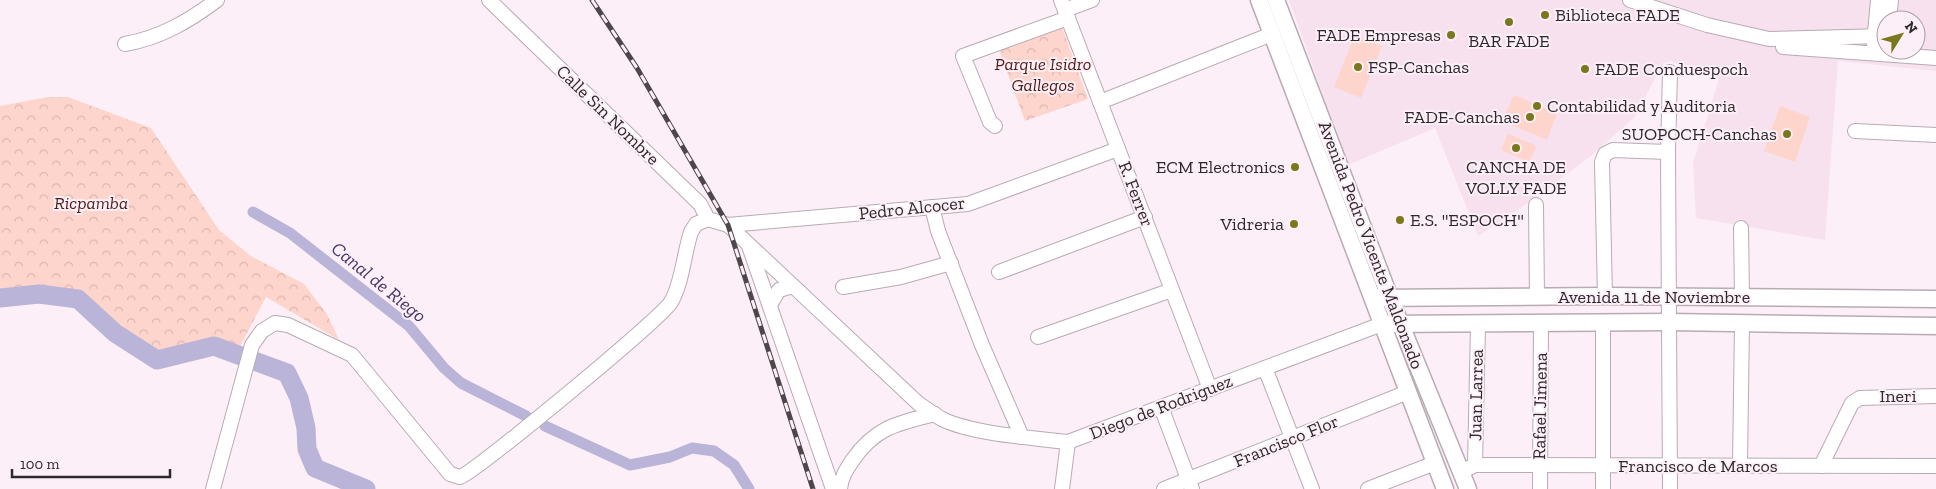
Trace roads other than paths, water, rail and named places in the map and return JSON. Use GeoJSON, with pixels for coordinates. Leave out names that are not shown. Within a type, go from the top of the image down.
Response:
{"type":"FeatureCollection","features":[{"type":"Feature","properties":{"kind":"main road","name":"Avenida Pedro Vicente Maldonado"},"geometry":{"type":"LineString","coordinates":[[1259,0],[1444,489]]}},
{"type":"Feature","properties":{"kind":"main road","name":"Avenida Pedro Vicente Maldonado"},"geometry":{"type":"LineString","coordinates":[[1276,0],[1390,298],[1468,468],[1468,489]]}},
{"type":"Feature","properties":{"kind":"main road","name":"Avenida 11 de Noviembre"},"geometry":{"type":"LineString","coordinates":[[1372,298],[1604,296],[1936,299]]}},
{"type":"Feature","properties":{"kind":"main road","name":"Avenida 11 de Noviembre"},"geometry":{"type":"LineString","coordinates":[[1382,324],[1400,322],[1478,325],[1669,322],[1936,326]]}},
{"type":"Feature","properties":{"kind":"street"},"geometry":{"type":"LineString","coordinates":[[125,44],[150,40],[195,16],[217,0]]}},
{"type":"Feature","properties":{"kind":"street","name":"Calle Sin Nombre"},"geometry":{"type":"LineString","coordinates":[[488,0],[700,204],[708,219]]}},
{"type":"Feature","properties":{"kind":"street"},"geometry":{"type":"LineString","coordinates":[[995,126],[990,122],[963,56],[1064,10],[1092,0]]}},
{"type":"Feature","properties":{"kind":"street"},"geometry":{"type":"LineString","coordinates":[[1630,0],[1707,25],[1769,39],[1876,36]]}},
{"type":"Feature","properties":{"kind":"street","name":"R. Ferrer"},"geometry":{"type":"LineString","coordinates":[[1064,10],[1210,389]]}},
{"type":"Feature","properties":{"kind":"street"},"geometry":{"type":"LineString","coordinates":[[1100,102],[1272,34]]}},
{"type":"Feature","properties":{"kind":"street"},"geometry":{"type":"LineString","coordinates":[[1769,39],[1780,46],[1876,52]]}},
{"type":"Feature","properties":{"kind":"street"},"geometry":{"type":"LineString","coordinates":[[1670,72],[1668,152],[1670,489]]}},
{"type":"Feature","properties":{"kind":"street"},"geometry":{"type":"LineString","coordinates":[[1855,131],[1936,135]]}},
{"type":"Feature","properties":{"kind":"street","name":"Pedro Alcocer"},"geometry":{"type":"LineString","coordinates":[[728,225],[968,204],[1118,149]]}},
{"type":"Feature","properties":{"kind":"street"},"geometry":{"type":"LineString","coordinates":[[1604,296],[1602,162],[1605,154],[1613,150],[1668,152]]}},
{"type":"Feature","properties":{"kind":"street"},"geometry":{"type":"LineString","coordinates":[[1536,205],[1537,297]]}},
{"type":"Feature","properties":{"kind":"street"},"geometry":{"type":"LineString","coordinates":[[932,207],[938,231],[982,345],[1022,437]]}},
{"type":"Feature","properties":{"kind":"street"},"geometry":{"type":"LineString","coordinates":[[999,272],[1145,217]]}},
{"type":"Feature","properties":{"kind":"street"},"geometry":{"type":"LineString","coordinates":[[213,489],[241,378],[252,345],[262,331],[275,323],[288,325],[352,355],[450,474],[455,477],[463,476],[650,324],[671,303],[676,292],[691,232],[696,224],[708,219],[728,225]]}},
{"type":"Feature","properties":{"kind":"street","name":"Diego de Rodriguez"},"geometry":{"type":"LineString","coordinates":[[728,225],[919,404],[943,419],[980,429],[1022,437],[1068,442],[1382,324]]}},
{"type":"Feature","properties":{"kind":"street"},"geometry":{"type":"LineString","coordinates":[[1741,228],[1742,297]]}},
{"type":"Feature","properties":{"kind":"street"},"geometry":{"type":"LineString","coordinates":[[749,244],[833,489]]}},
{"type":"Feature","properties":{"kind":"street"},"geometry":{"type":"LineString","coordinates":[[843,287],[901,277],[951,263]]}},
{"type":"Feature","properties":{"kind":"street"},"geometry":{"type":"LineString","coordinates":[[770,306],[779,290],[793,286]]}},
{"type":"Feature","properties":{"kind":"street"},"geometry":{"type":"LineString","coordinates":[[1038,337],[1172,290]]}},
{"type":"Feature","properties":{"kind":"street"},"geometry":{"type":"LineString","coordinates":[[1603,323],[1603,489]]}},
{"type":"Feature","properties":{"kind":"street"},"geometry":{"type":"LineString","coordinates":[[1740,466],[1742,323]]}},
{"type":"Feature","properties":{"kind":"street","name":"Rafael Jimena"},"geometry":{"type":"LineString","coordinates":[[1540,489],[1541,324]]}},
{"type":"Feature","properties":{"kind":"street","name":"Juan Larrea"},"geometry":{"type":"LineString","coordinates":[[1468,468],[1478,325]]}},
{"type":"Feature","properties":{"kind":"street"},"geometry":{"type":"LineString","coordinates":[[1266,368],[1312,489]]}},
{"type":"Feature","properties":{"kind":"street","name":"Francisco Flor"},"geometry":{"type":"LineString","coordinates":[[1164,489],[1190,484],[1292,438],[1408,392]]}},
{"type":"Feature","properties":{"kind":"street","name":"Ineri"},"geometry":{"type":"LineString","coordinates":[[1821,466],[1852,403],[1860,398],[1936,396]]}},
{"type":"Feature","properties":{"kind":"street"},"geometry":{"type":"LineString","coordinates":[[1161,407],[1190,484]]}},
{"type":"Feature","properties":{"kind":"street"},"geometry":{"type":"LineString","coordinates":[[840,489],[841,480],[864,444],[882,430],[905,421],[935,414]]}},
{"type":"Feature","properties":{"kind":"street"},"geometry":{"type":"LineString","coordinates":[[1062,489],[1068,442]]}},
{"type":"Feature","properties":{"kind":"street"},"geometry":{"type":"LineString","coordinates":[[1368,489],[1435,463]]}},
{"type":"Feature","properties":{"kind":"street","name":"Francisco de Marcos"},"geometry":{"type":"LineString","coordinates":[[1468,468],[1539,465],[1936,466]]}},
{"type":"Feature","properties":{"kind":"waterway","name":"Canal de Riego"},"geometry":{"type":"LineString","coordinates":[[253,212],[290,233],[409,326],[444,368],[461,383],[526,416]]}},
{"type":"Feature","properties":{"kind":"waterway"},"geometry":{"type":"LineString","coordinates":[[0,298],[39,294],[78,299],[115,333],[157,360],[214,346],[287,373],[299,398],[306,428],[307,449],[315,468],[366,489]]}},
{"type":"Feature","properties":{"kind":"waterway","name":"Canal de Riego"},"geometry":{"type":"LineString","coordinates":[[545,426],[630,465],[670,457],[692,448],[714,451],[734,465],[749,489]]}},
{"type":"Feature","properties":{"kind":"railway"},"geometry":{"type":"LineString","coordinates":[[592,0],[637,68],[728,225],[813,489]]}},
{"type":"Feature","properties":{"kind":"place","name":"Biblioteca FADE"},"geometry":{"type":"Point","coordinates":[1545,15]}},
{"type":"Feature","properties":{"kind":"place","name":"BAR FADE"},"geometry":{"type":"Point","coordinates":[1509,22]}},
{"type":"Feature","properties":{"kind":"place","name":"FADE Empresas"},"geometry":{"type":"Point","coordinates":[1451,35]}},
{"type":"Feature","properties":{"kind":"place","name":"FSP-Canchas"},"geometry":{"type":"Point","coordinates":[1358,67]}},
{"type":"Feature","properties":{"kind":"place","name":"FADE Conduespoch"},"geometry":{"type":"Point","coordinates":[1585,69]}},
{"type":"Feature","properties":{"kind":"place","name":"Contabilidad y Auditoria"},"geometry":{"type":"Point","coordinates":[1537,106]}},
{"type":"Feature","properties":{"kind":"place","name":"FADE-Canchas"},"geometry":{"type":"Point","coordinates":[1530,117]}},
{"type":"Feature","properties":{"kind":"place","name":"SUOPOCH-Canchas"},"geometry":{"type":"Point","coordinates":[1787,134]}},
{"type":"Feature","properties":{"kind":"place","name":"CANCHA DE VOLLY FADE"},"geometry":{"type":"Point","coordinates":[1516,148]}},
{"type":"Feature","properties":{"kind":"place","name":"ECM Electronics"},"geometry":{"type":"Point","coordinates":[1295,167]}},
{"type":"Feature","properties":{"kind":"place","name":"E.S. \"ESPOCH\""},"geometry":{"type":"Point","coordinates":[1400,220]}},
{"type":"Feature","properties":{"kind":"place","name":"Vidreria"},"geometry":{"type":"Point","coordinates":[1294,224]}},
{"type":"Feature","properties":{"kind":"park label","name":"Parque Isidro Gallegos"},"geometry":{"type":"Point","coordinates":[1043,74]}},
{"type":"Feature","properties":{"kind":"park label","name":"Ricpamba"},"geometry":{"type":"Point","coordinates":[91,203]}}]}
